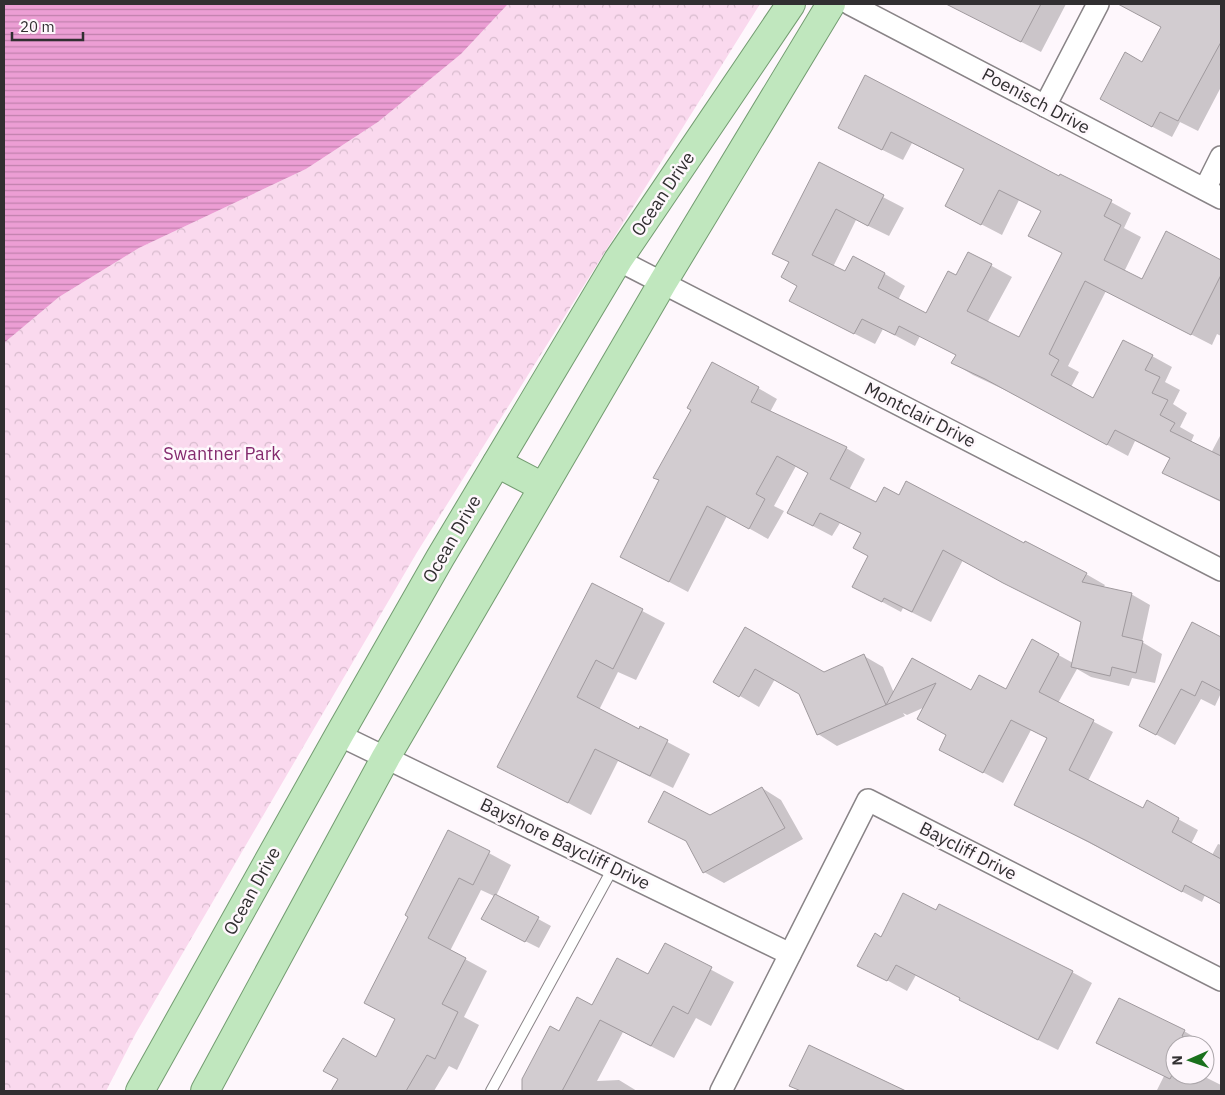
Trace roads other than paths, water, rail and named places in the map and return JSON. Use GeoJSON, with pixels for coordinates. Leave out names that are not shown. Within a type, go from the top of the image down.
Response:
{"type":"FeatureCollection","features":[{"type":"Feature","properties":{"kind":"main road","name":"Ocean Drive"},"geometry":{"type":"LineString","coordinates":[[140,1091],[440,558],[618,260],[791,4]]}},
{"type":"Feature","properties":{"kind":"main road"},"geometry":{"type":"LineString","coordinates":[[204,1091],[386,757],[663,282],[831,4]]}},
{"type":"Feature","properties":{"kind":"main road"},"geometry":{"type":"LineString","coordinates":[[497,463],[543,488]]}},
{"type":"Feature","properties":{"kind":"street","name":"Poenisch Drive"},"geometry":{"type":"LineString","coordinates":[[850,4],[1213,194]]}},
{"type":"Feature","properties":{"kind":"street"},"geometry":{"type":"LineString","coordinates":[[1046,106],[1098,4]]}},
{"type":"Feature","properties":{"kind":"street"},"geometry":{"type":"LineString","coordinates":[[1213,194],[1221,157]]}},
{"type":"Feature","properties":{"kind":"street","name":"Montclair Drive"},"geometry":{"type":"LineString","coordinates":[[618,260],[1221,570]]}},
{"type":"Feature","properties":{"kind":"street","name":"Bayshore Baycliff Drive"},"geometry":{"type":"LineString","coordinates":[[339,735],[790,954]]}},
{"type":"Feature","properties":{"kind":"street","name":"Baycliff Drive"},"geometry":{"type":"LineString","coordinates":[[790,954],[868,800],[1221,980]]}},
{"type":"Feature","properties":{"kind":"street"},"geometry":{"type":"LineString","coordinates":[[721,1091],[790,954]]}},
{"type":"Feature","properties":{"kind":"lane"},"geometry":{"type":"LineString","coordinates":[[491,1091],[614,868]]}},
{"type":"Feature","properties":{"kind":"park label","name":"Swantner Park"},"geometry":{"type":"Point","coordinates":[222,454]}}]}
